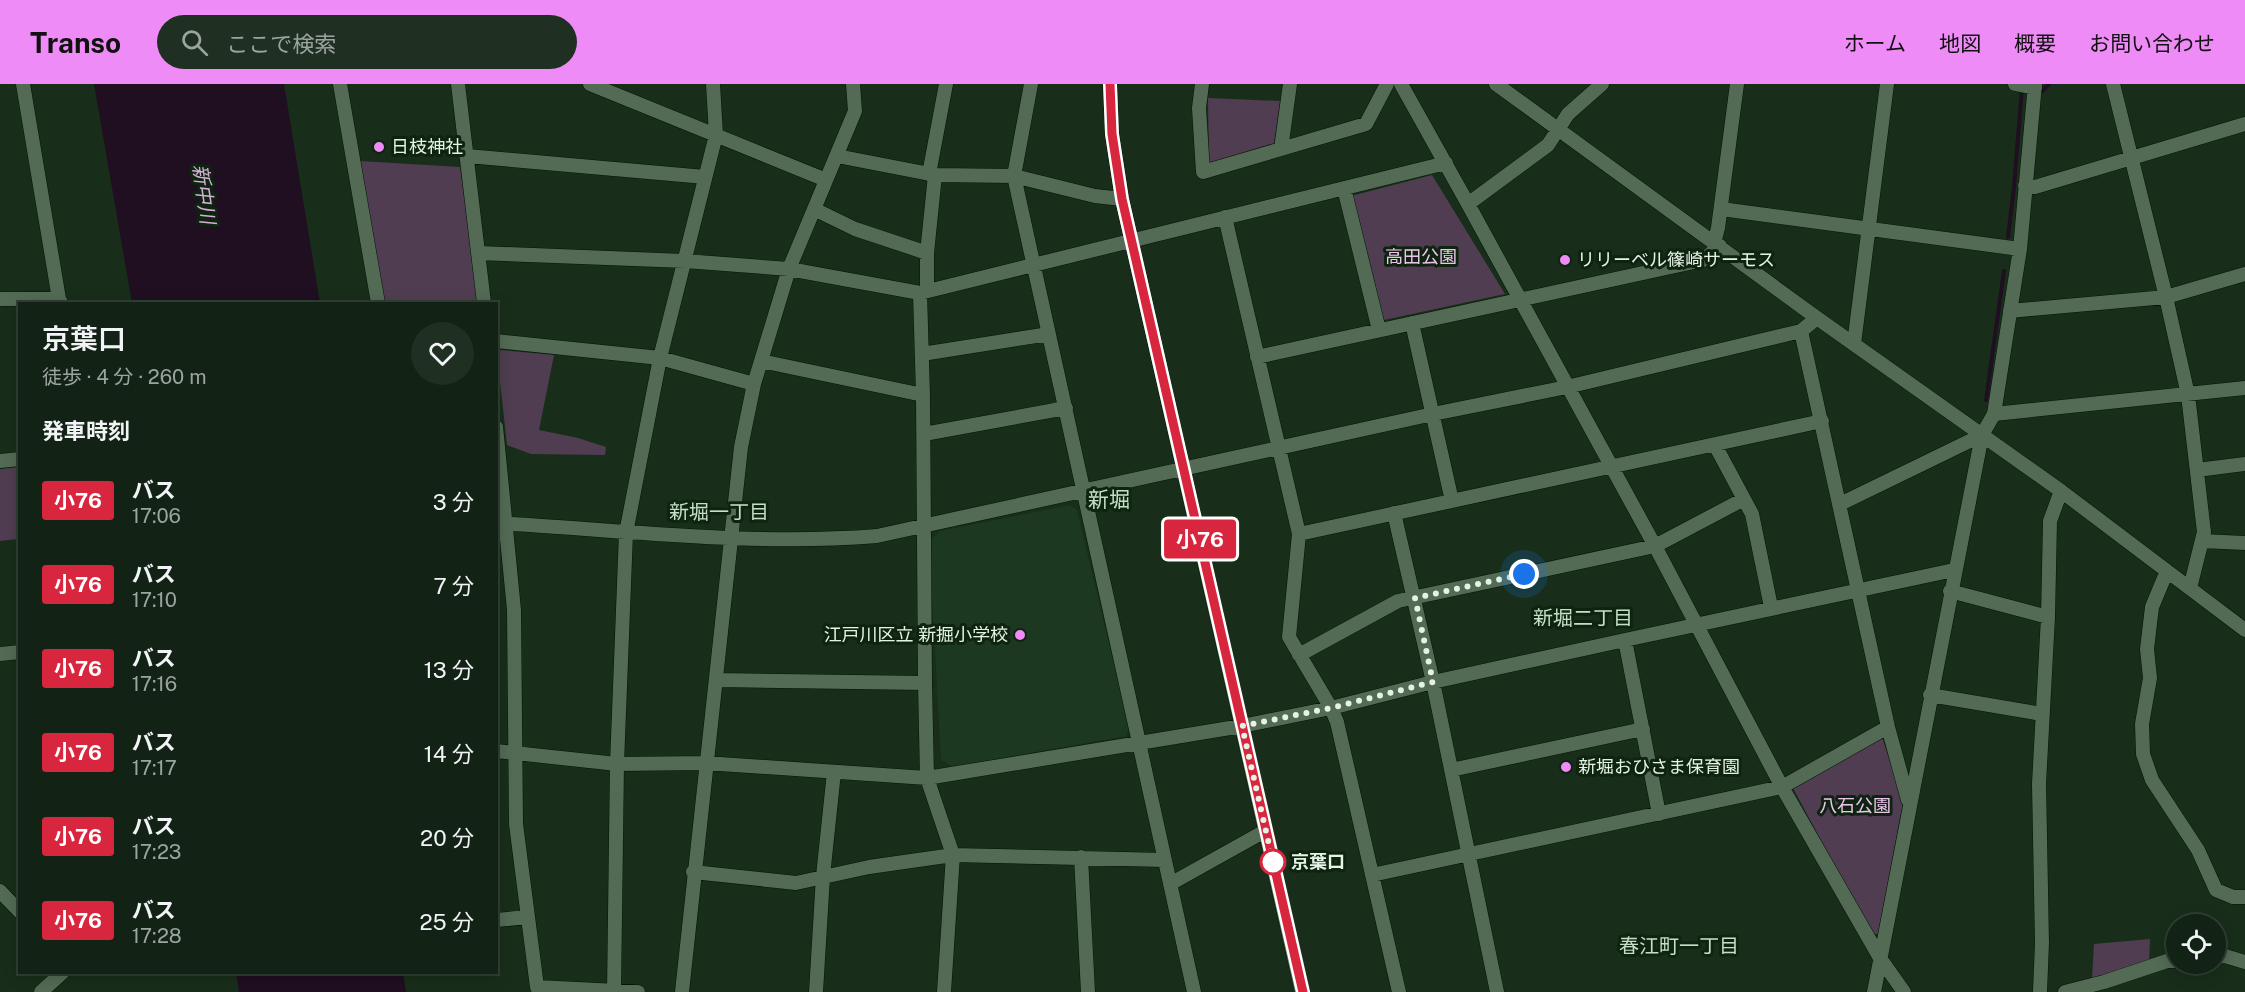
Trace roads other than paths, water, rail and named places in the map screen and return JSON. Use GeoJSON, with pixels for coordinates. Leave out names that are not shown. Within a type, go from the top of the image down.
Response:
{"type":"FeatureCollection","features":[{"type":"Feature","properties":{"kind":"street"},"geometry":{"type":"LineString","coordinates":[[0,299],[60,301],[23,84]]}},
{"type":"Feature","properties":{"kind":"street"},"geometry":{"type":"LineString","coordinates":[[340,84],[378,302]]}},
{"type":"Feature","properties":{"kind":"street"},"geometry":{"type":"LineString","coordinates":[[458,84],[484,302]]}},
{"type":"Feature","properties":{"kind":"street"},"geometry":{"type":"LineString","coordinates":[[591,84],[826,180]]}},
{"type":"Feature","properties":{"kind":"street"},"geometry":{"type":"LineString","coordinates":[[614,991],[616,764],[626,533],[660,358],[716,135],[713,84]]}},
{"type":"Feature","properties":{"kind":"street"},"geometry":{"type":"LineString","coordinates":[[682,992],[693,872],[717,680],[742,437],[754,384],[789,269],[855,111],[853,84]]}},
{"type":"Feature","properties":{"kind":"street"},"geometry":{"type":"LineString","coordinates":[[944,992],[953,855],[927,778],[922,354],[923,292],[932,175],[946,84]]}},
{"type":"Feature","properties":{"kind":"street"},"geometry":{"type":"LineString","coordinates":[[1031,84],[1014,176],[1194,992]]}},
{"type":"Feature","properties":{"kind":"street"},"geometry":{"type":"LineString","coordinates":[[1110,84],[1112,134],[1122,199],[1302,992]]}},
{"type":"Feature","properties":{"kind":"street"},"geometry":{"type":"LineString","coordinates":[[1202,84],[1199,108],[1203,172],[1366,124],[1387,84]]}},
{"type":"Feature","properties":{"kind":"street"},"geometry":{"type":"LineString","coordinates":[[1281,149],[1290,84]]}},
{"type":"Feature","properties":{"kind":"street"},"geometry":{"type":"LineString","coordinates":[[1401,84],[1655,546],[1782,787],[1880,958],[1904,992]]}},
{"type":"Feature","properties":{"kind":"street"},"geometry":{"type":"LineString","coordinates":[[1496,84],[1817,318],[2061,491],[2245,630]]}},
{"type":"Feature","properties":{"kind":"street"},"geometry":{"type":"LineString","coordinates":[[1468,204],[1548,146],[1568,114],[1602,84]]}},
{"type":"Feature","properties":{"kind":"street"},"geometry":{"type":"LineString","coordinates":[[1257,357],[1703,260],[1717,244],[1737,84]]}},
{"type":"Feature","properties":{"kind":"street"},"geometry":{"type":"LineString","coordinates":[[1854,344],[1887,84]]}},
{"type":"Feature","properties":{"kind":"street"},"geometry":{"type":"LineString","coordinates":[[1874,992],[1982,435],[1994,414],[2020,249],[2035,86],[2015,84]]}},
{"type":"Feature","properties":{"kind":"street"},"geometry":{"type":"LineString","coordinates":[[2113,84],[2188,394],[2204,532],[2190,588]]}},
{"type":"Feature","properties":{"kind":"street"},"geometry":{"type":"LineString","coordinates":[[2025,186],[2035,187],[2245,124]]}},
{"type":"Feature","properties":{"kind":"street"},"geometry":{"type":"LineString","coordinates":[[467,156],[705,177]]}},
{"type":"Feature","properties":{"kind":"street"},"geometry":{"type":"LineString","coordinates":[[837,156],[932,175],[1014,176],[1095,196],[1122,199]]}},
{"type":"Feature","properties":{"kind":"street"},"geometry":{"type":"LineString","coordinates":[[479,253],[685,261],[789,269],[923,292],[1446,163]]}},
{"type":"Feature","properties":{"kind":"street"},"geometry":{"type":"LineString","coordinates":[[1344,188],[1379,330]]}},
{"type":"Feature","properties":{"kind":"street"},"geometry":{"type":"LineString","coordinates":[[814,209],[855,229],[927,253]]}},
{"type":"Feature","properties":{"kind":"street"},"geometry":{"type":"LineString","coordinates":[[1721,209],[2020,249]]}},
{"type":"Feature","properties":{"kind":"street"},"geometry":{"type":"LineString","coordinates":[[1225,217],[1299,534],[1289,637],[1337,722],[1399,992]]}},
{"type":"Feature","properties":{"kind":"street"},"geometry":{"type":"LineString","coordinates":[[2010,311],[2166,297],[2245,274]]}},
{"type":"Feature","properties":{"kind":"street"},"geometry":{"type":"LineString","coordinates":[[501,524],[732,540],[826,540],[877,536],[1433,414],[1567,387],[1801,331],[1817,318]]}},
{"type":"Feature","properties":{"kind":"street"},"geometry":{"type":"LineString","coordinates":[[1412,322],[1452,501]]}},
{"type":"Feature","properties":{"kind":"street"},"geometry":{"type":"LineString","coordinates":[[1801,331],[1888,727],[1909,804]]}},
{"type":"Feature","properties":{"kind":"street"},"geometry":{"type":"LineString","coordinates":[[922,354],[1049,334]]}},
{"type":"Feature","properties":{"kind":"street"},"geometry":{"type":"LineString","coordinates":[[498,341],[660,358],[754,384]]}},
{"type":"Feature","properties":{"kind":"street"},"geometry":{"type":"LineString","coordinates":[[761,361],[923,395]]}},
{"type":"Feature","properties":{"kind":"street"},"geometry":{"type":"LineString","coordinates":[[1994,414],[2245,388]]}},
{"type":"Feature","properties":{"kind":"street"},"geometry":{"type":"LineString","coordinates":[[924,434],[1066,408]]}},
{"type":"Feature","properties":{"kind":"street"},"geometry":{"type":"LineString","coordinates":[[1299,534],[1821,421]]}},
{"type":"Feature","properties":{"kind":"street"},"geometry":{"type":"LineString","coordinates":[[1840,504],[1982,435]]}},
{"type":"Feature","properties":{"kind":"street"},"geometry":{"type":"LineString","coordinates":[[1715,445],[1752,514],[1771,608]]}},
{"type":"Feature","properties":{"kind":"street"},"geometry":{"type":"LineString","coordinates":[[0,461],[18,459]]}},
{"type":"Feature","properties":{"kind":"street"},"geometry":{"type":"LineString","coordinates":[[2197,470],[2245,464]]}},
{"type":"Feature","properties":{"kind":"street"},"geometry":{"type":"LineString","coordinates":[[498,466],[501,524],[514,610],[516,824],[537,987],[638,992]]}},
{"type":"Feature","properties":{"kind":"street"},"geometry":{"type":"LineString","coordinates":[[2040,992],[2042,943],[2039,784],[2049,617],[2050,521],[2061,491]]}},
{"type":"Feature","properties":{"kind":"street"},"geometry":{"type":"LineString","coordinates":[[1299,655],[1398,601],[1655,546],[1744,499]]}},
{"type":"Feature","properties":{"kind":"street"},"geometry":{"type":"LineString","coordinates":[[1394,513],[1415,598],[1497,992]]}},
{"type":"Feature","properties":{"kind":"street"},"geometry":{"type":"LineString","coordinates":[[2202,541],[2245,543]]}},
{"type":"Feature","properties":{"kind":"street"},"geometry":{"type":"LineString","coordinates":[[498,751],[616,764],[705,763],[927,778],[1242,726],[1331,708],[1433,682],[1954,570]]}},
{"type":"Feature","properties":{"kind":"street"},"geometry":{"type":"LineString","coordinates":[[2167,571],[2152,607],[2147,649],[2150,678],[2142,724],[2143,754],[2152,780],[2198,850],[2216,890],[2233,897],[2245,897]]}},
{"type":"Feature","properties":{"kind":"street"},"geometry":{"type":"LineString","coordinates":[[1950,591],[2049,617]]}},
{"type":"Feature","properties":{"kind":"street"},"geometry":{"type":"LineString","coordinates":[[1625,640],[1659,814]]}},
{"type":"Feature","properties":{"kind":"street"},"geometry":{"type":"LineString","coordinates":[[0,654],[18,652]]}},
{"type":"Feature","properties":{"kind":"street"},"geometry":{"type":"LineString","coordinates":[[717,680],[925,683]]}},
{"type":"Feature","properties":{"kind":"street"},"geometry":{"type":"LineString","coordinates":[[1930,695],[2042,714]]}},
{"type":"Feature","properties":{"kind":"street"},"geometry":{"type":"LineString","coordinates":[[1372,875],[1782,787],[1888,727]]}},
{"type":"Feature","properties":{"kind":"street"},"geometry":{"type":"LineString","coordinates":[[1451,770],[1643,729]]}},
{"type":"Feature","properties":{"kind":"street"},"geometry":{"type":"LineString","coordinates":[[816,992],[823,876],[834,772]]}},
{"type":"Feature","properties":{"kind":"street"},"geometry":{"type":"LineString","coordinates":[[1170,884],[1265,831]]}},
{"type":"Feature","properties":{"kind":"street"},"geometry":{"type":"LineString","coordinates":[[693,872],[796,883],[823,876],[953,855],[1165,860]]}},
{"type":"Feature","properties":{"kind":"street"},"geometry":{"type":"LineString","coordinates":[[1081,857],[1088,992]]}},
{"type":"Feature","properties":{"kind":"street"},"geometry":{"type":"LineString","coordinates":[[0,891],[18,910]]}},
{"type":"Feature","properties":{"kind":"street"},"geometry":{"type":"LineString","coordinates":[[498,920],[528,917]]}},
{"type":"Feature","properties":{"kind":"street"},"geometry":{"type":"LineString","coordinates":[[2226,956],[2245,962]]}},
{"type":"Feature","properties":{"kind":"street"},"geometry":{"type":"LineString","coordinates":[[2065,992],[2166,961]]}},
{"type":"Feature","properties":{"kind":"street"},"geometry":{"type":"LineString","coordinates":[[41,992],[61,974]]}},
{"type":"Feature","properties":{"kind":"water","name":"新中川"},"geometry":{"type":"Polygon","coordinates":[[[94,84],[284,84],[320,302],[132,302],[94,84]]]}},
{"type":"Feature","properties":{"kind":"water"},"geometry":{"type":"Polygon","coordinates":[[[236,974],[403,974],[406,992],[239,992],[236,974]]]}},
{"type":"Feature","properties":{"kind":"waterway"},"geometry":{"type":"LineString","coordinates":[[2041,92],[2049,84]]}},
{"type":"Feature","properties":{"kind":"waterway"},"geometry":{"type":"LineString","coordinates":[[2008,237],[2022,88]]}},
{"type":"Feature","properties":{"kind":"waterway"},"geometry":{"type":"LineString","coordinates":[[1986,400],[2004,271]]}},
{"type":"Feature","properties":{"kind":"place","name":"日枝神社"},"geometry":{"type":"Point","coordinates":[379,147]}},
{"type":"Feature","properties":{"kind":"place","name":"リリーベル篠崎サーモス"},"geometry":{"type":"Point","coordinates":[1565,260]}},
{"type":"Feature","properties":{"kind":"place","name":"江戸川区立 新掘小学校"},"geometry":{"type":"Point","coordinates":[1020,635]}},
{"type":"Feature","properties":{"kind":"place","name":"新堀おひさま保育園"},"geometry":{"type":"Point","coordinates":[1566,767]}},
{"type":"Feature","properties":{"kind":"place","name":"京葉口"},"geometry":{"type":"Point","coordinates":[1273,862]}},
{"type":"Feature","properties":{"kind":"district","name":"新堀"},"geometry":{"type":"Point","coordinates":[1109,500]}},
{"type":"Feature","properties":{"kind":"district","name":"新堀一丁目"},"geometry":{"type":"Point","coordinates":[719,512]}},
{"type":"Feature","properties":{"kind":"district","name":"新堀二丁目"},"geometry":{"type":"Point","coordinates":[1583,618]}},
{"type":"Feature","properties":{"kind":"district","name":"春江町一丁目"},"geometry":{"type":"Point","coordinates":[1679,946]}},
{"type":"Feature","properties":{"kind":"park label","name":"高田公園"},"geometry":{"type":"Point","coordinates":[1421,257]}},
{"type":"Feature","properties":{"kind":"park label","name":"八石公園"},"geometry":{"type":"Point","coordinates":[1855,806]}}]}
